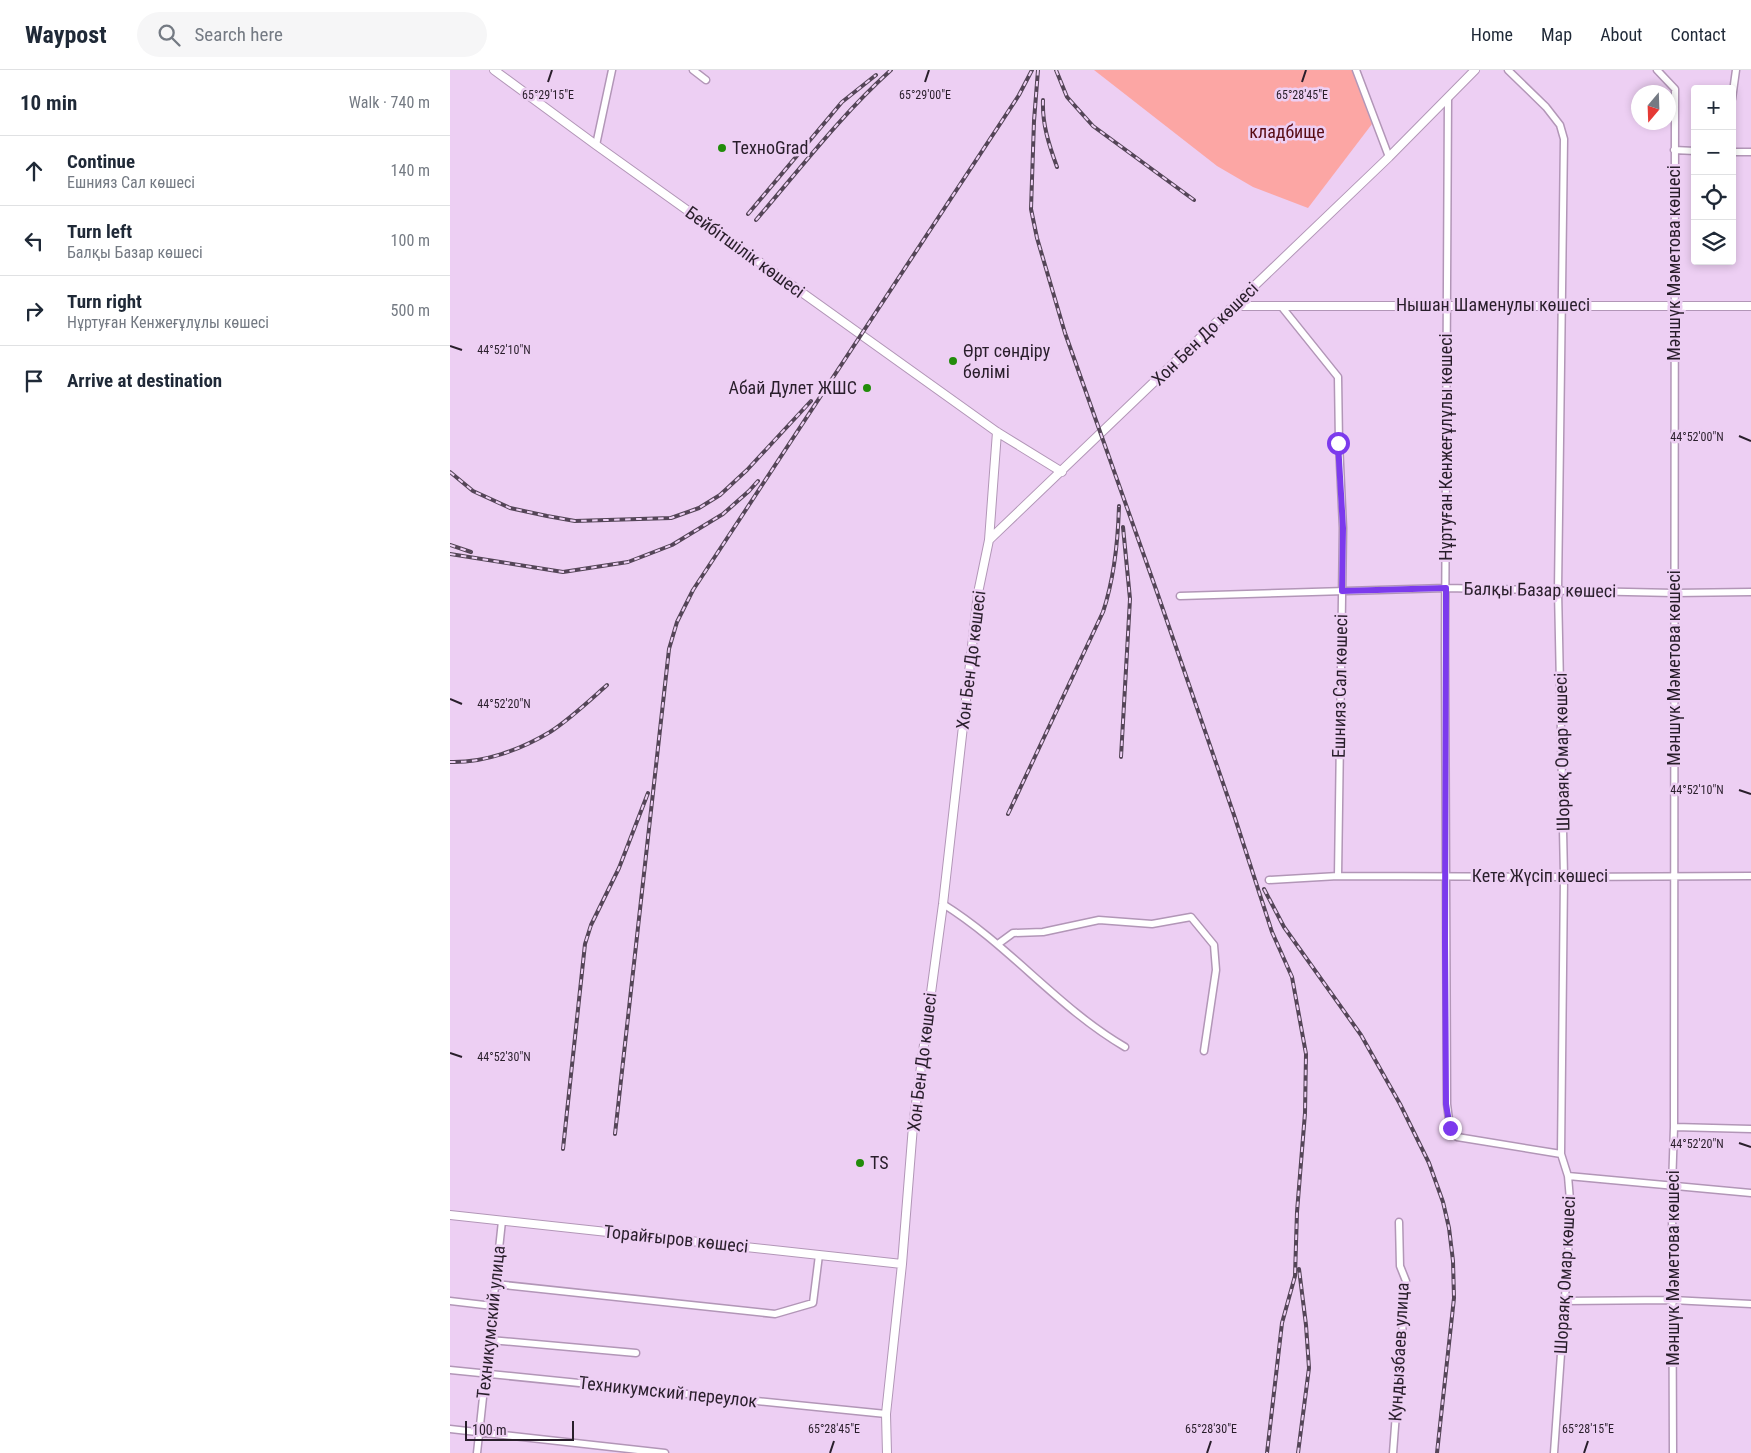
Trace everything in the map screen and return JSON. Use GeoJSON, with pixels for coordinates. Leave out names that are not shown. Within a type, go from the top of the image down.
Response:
{"type":"FeatureCollection","features":[{"type":"Feature","properties":{"kind":"street","name":"Бейбітшілік көшесі"},"geometry":{"type":"LineString","coordinates":[[494,70],[997,432],[1062,472]]}},
{"type":"Feature","properties":{"kind":"street"},"geometry":{"type":"LineString","coordinates":[[596,145],[612,70]]}},
{"type":"Feature","properties":{"kind":"street"},"geometry":{"type":"LineString","coordinates":[[693,70],[706,80]]}},
{"type":"Feature","properties":{"kind":"street"},"geometry":{"type":"LineString","coordinates":[[1356,70],[1389,157]]}},
{"type":"Feature","properties":{"kind":"street","name":"Хон Бен До көшесі"},"geometry":{"type":"LineString","coordinates":[[887,1453],[886,1414],[914,1126],[943,904],[978,593],[989,540],[1389,157],[1475,70]]}},
{"type":"Feature","properties":{"kind":"street","name":"Шораяқ Омар көшесі"},"geometry":{"type":"LineString","coordinates":[[1508,70],[1556,119],[1560,124],[1564,139],[1558,590],[1564,877],[1561,1154],[1568,1176],[1571,1212],[1554,1453]]}},
{"type":"Feature","properties":{"kind":"street","name":"Мәншүк Мәметова көшесі"},"geometry":{"type":"LineString","coordinates":[[1657,70],[1674,89],[1673,1453]]}},
{"type":"Feature","properties":{"kind":"street"},"geometry":{"type":"LineString","coordinates":[[1734,85],[1736,70]]}},
{"type":"Feature","properties":{"kind":"street","name":"Нұртуған Кенжеғұлұлы көшесі"},"geometry":{"type":"LineString","coordinates":[[1448,98],[1446,1104],[1450,1128],[1458,1137],[1561,1154]]}},
{"type":"Feature","properties":{"kind":"street"},"geometry":{"type":"LineString","coordinates":[[1674,150],[1691,151]]}},
{"type":"Feature","properties":{"kind":"street"},"geometry":{"type":"LineString","coordinates":[[1736,152],[1751,152]]}},
{"type":"Feature","properties":{"kind":"street","name":"Нышан Шаменулы көшесі"},"geometry":{"type":"LineString","coordinates":[[1234,306],[1674,304],[1751,306]]}},
{"type":"Feature","properties":{"kind":"street","name":"Ешнияз Сал көшесі"},"geometry":{"type":"LineString","coordinates":[[1281,306],[1338,377],[1338,443],[1343,528],[1338,876]]}},
{"type":"Feature","properties":{"kind":"street"},"geometry":{"type":"LineString","coordinates":[[989,540],[997,432]]}},
{"type":"Feature","properties":{"kind":"street","name":"Балқы Базар көшесі"},"geometry":{"type":"LineString","coordinates":[[1180,596],[1446,588],[1674,593],[1751,592]]}},
{"type":"Feature","properties":{"kind":"street","name":"Кете Жүсіп көшесі"},"geometry":{"type":"LineString","coordinates":[[1269,880],[1338,876],[1751,876]]}},
{"type":"Feature","properties":{"kind":"street"},"geometry":{"type":"LineString","coordinates":[[943,904],[998,944],[1096,1028],[1125,1047]]}},
{"type":"Feature","properties":{"kind":"street"},"geometry":{"type":"LineString","coordinates":[[998,944],[1013,933],[1043,932],[1099,920],[1152,924],[1191,917],[1214,945],[1216,970],[1204,1051]]}},
{"type":"Feature","properties":{"kind":"street"},"geometry":{"type":"LineString","coordinates":[[1674,1127],[1751,1129]]}},
{"type":"Feature","properties":{"kind":"street"},"geometry":{"type":"LineString","coordinates":[[1568,1176],[1751,1193]]}},
{"type":"Feature","properties":{"kind":"street","name":"Торайғыров көшесі"},"geometry":{"type":"LineString","coordinates":[[450,1215],[902,1264]]}},
{"type":"Feature","properties":{"kind":"street","name":"Техникумский улица"},"geometry":{"type":"LineString","coordinates":[[477,1453],[502,1221]]}},
{"type":"Feature","properties":{"kind":"street","name":"Кундызбаев улица"},"geometry":{"type":"LineString","coordinates":[[1393,1453],[1406,1281],[1400,1266],[1399,1222]]}},
{"type":"Feature","properties":{"kind":"street"},"geometry":{"type":"LineString","coordinates":[[495,1284],[775,1314],[813,1303],[819,1255]]}},
{"type":"Feature","properties":{"kind":"street"},"geometry":{"type":"LineString","coordinates":[[1564,1301],[1672,1300],[1751,1304]]}},
{"type":"Feature","properties":{"kind":"street"},"geometry":{"type":"LineString","coordinates":[[450,1301],[493,1306]]}},
{"type":"Feature","properties":{"kind":"street"},"geometry":{"type":"LineString","coordinates":[[490,1340],[636,1353]]}},
{"type":"Feature","properties":{"kind":"street","name":"Техникумский переулок"},"geometry":{"type":"LineString","coordinates":[[450,1370],[886,1414]]}},
{"type":"Feature","properties":{"kind":"street"},"geometry":{"type":"LineString","coordinates":[[450,1428],[665,1453]]}},
{"type":"Feature","properties":{"kind":"green space","name":"кладбище"},"geometry":{"type":"Polygon","coordinates":[[[1094,70],[1352,70],[1372,124],[1308,208],[1253,187],[1217,166],[1094,70]]]}},
{"type":"Feature","properties":{"kind":"railway"},"geometry":{"type":"LineString","coordinates":[[756,220],[855,105],[891,70]]}},
{"type":"Feature","properties":{"kind":"railway"},"geometry":{"type":"LineString","coordinates":[[615,1134],[669,649],[677,622],[693,590],[1019,95],[1032,70]]}},
{"type":"Feature","properties":{"kind":"railway"},"geometry":{"type":"LineString","coordinates":[[1038,70],[1031,209],[1037,238],[1065,333],[1158,595],[1272,932],[1292,977],[1306,1054],[1305,1113],[1297,1212],[1295,1276],[1282,1323],[1267,1453]]}},
{"type":"Feature","properties":{"kind":"railway"},"geometry":{"type":"LineString","coordinates":[[1056,70],[1067,97],[1093,126],[1194,200]]}},
{"type":"Feature","properties":{"kind":"railway"},"geometry":{"type":"LineString","coordinates":[[748,214],[842,102],[876,75]]}},
{"type":"Feature","properties":{"kind":"railway"},"geometry":{"type":"LineString","coordinates":[[1043,100],[1045,126],[1057,167]]}},
{"type":"Feature","properties":{"kind":"railway"},"geometry":{"type":"LineString","coordinates":[[450,472],[473,491],[510,508],[547,516],[575,521],[671,518],[699,508],[720,495],[747,470],[811,401]]}},
{"type":"Feature","properties":{"kind":"railway"},"geometry":{"type":"LineString","coordinates":[[450,554],[563,572],[628,562],[672,545],[723,514],[758,481]]}},
{"type":"Feature","properties":{"kind":"railway"},"geometry":{"type":"LineString","coordinates":[[1008,814],[1103,612],[1115,560],[1119,506]]}},
{"type":"Feature","properties":{"kind":"railway"},"geometry":{"type":"LineString","coordinates":[[1121,757],[1130,599],[1123,527]]}},
{"type":"Feature","properties":{"kind":"railway"},"geometry":{"type":"LineString","coordinates":[[450,545],[471,552]]}},
{"type":"Feature","properties":{"kind":"railway"},"geometry":{"type":"LineString","coordinates":[[450,762],[489,758],[514,750],[550,732],[607,685]]}},
{"type":"Feature","properties":{"kind":"railway"},"geometry":{"type":"LineString","coordinates":[[563,1149],[585,944],[591,925],[619,868],[648,793]]}},
{"type":"Feature","properties":{"kind":"railway"},"geometry":{"type":"LineString","coordinates":[[1264,889],[1284,927],[1361,1035],[1400,1104],[1429,1163],[1443,1202],[1449,1228],[1453,1261],[1454,1298],[1437,1453]]}},
{"type":"Feature","properties":{"kind":"railway"},"geometry":{"type":"LineString","coordinates":[[1298,1453],[1309,1368],[1299,1269]]}},
{"type":"Feature","properties":{"kind":"place","name":"ТехноGrad"},"geometry":{"type":"Point","coordinates":[722,148]}},
{"type":"Feature","properties":{"kind":"place","name":"Өрт сөндіру бөлімі"},"geometry":{"type":"Point","coordinates":[953,361]}},
{"type":"Feature","properties":{"kind":"place","name":"Абай Дулет ЖШС"},"geometry":{"type":"Point","coordinates":[867,388]}},
{"type":"Feature","properties":{"kind":"place","name":"TS"},"geometry":{"type":"Point","coordinates":[860,1163]}},
{"type":"Feature","properties":{"kind":"route"},"geometry":{"type":"LineString","coordinates":[[1338,443],[1343,528],[1342,591],[1446,588],[1446,1104],[1450,1128]]}}]}
